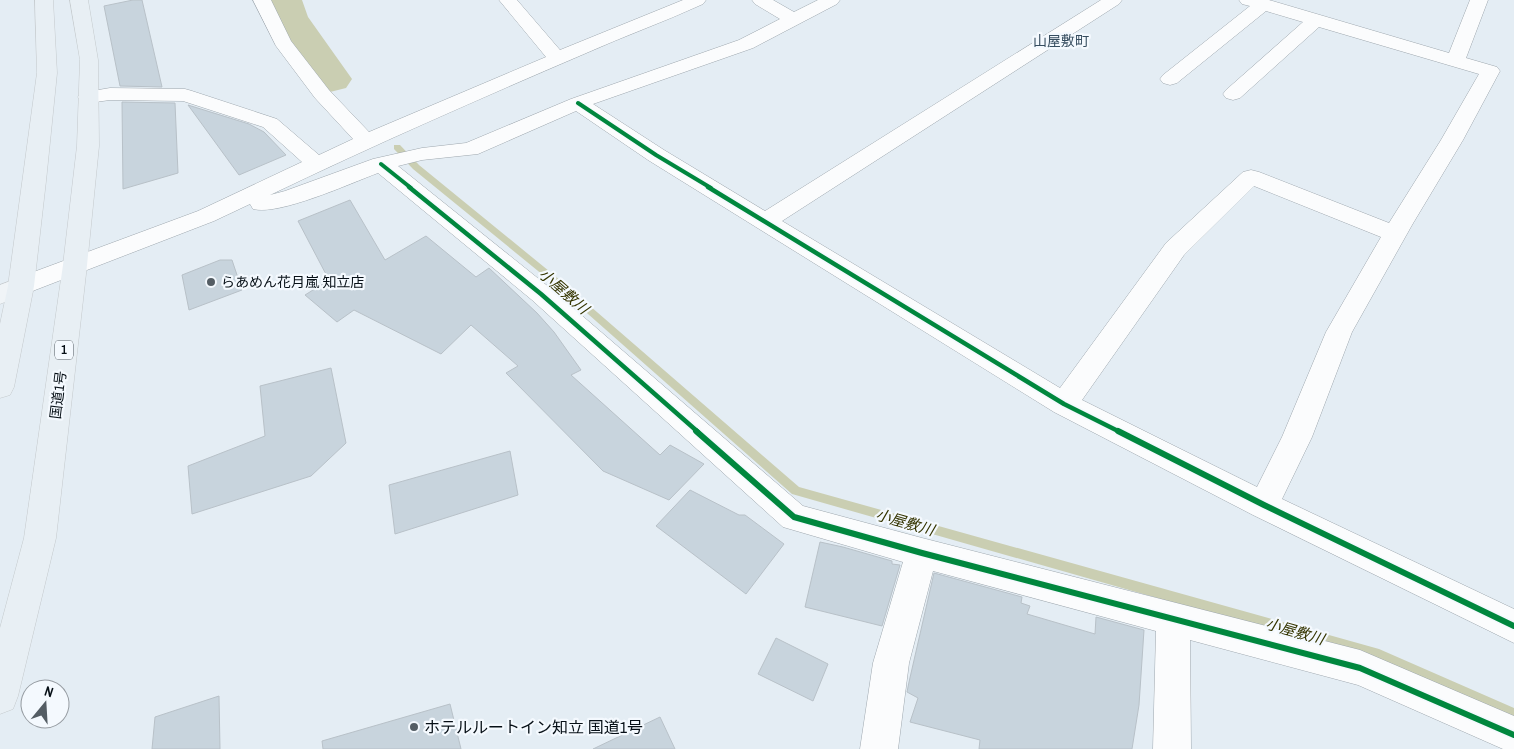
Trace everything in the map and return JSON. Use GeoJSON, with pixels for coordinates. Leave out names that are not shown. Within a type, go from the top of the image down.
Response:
{"type":"FeatureCollection","features":[{"type":"Feature","properties":{"kind":"highway"},"geometry":{"type":"LineString","coordinates":[[0,387],[10,290],[35,181],[47,73],[44,0]]}},
{"type":"Feature","properties":{"kind":"highway","name":"国道1号"},"geometry":{"type":"LineString","coordinates":[[0,696],[40,538],[88,146],[89,60],[79,0]]}},
{"type":"Feature","properties":{"kind":"street"},"geometry":{"type":"LineString","coordinates":[[262,0],[282,42],[322,94],[382,155],[794,517],[922,554],[1360,668],[1514,734]]}},
{"type":"Feature","properties":{"kind":"street"},"geometry":{"type":"LineString","coordinates":[[508,0],[557,58]]}},
{"type":"Feature","properties":{"kind":"street"},"geometry":{"type":"LineString","coordinates":[[206,216],[291,197],[382,155],[557,58],[698,0]]}},
{"type":"Feature","properties":{"kind":"street"},"geometry":{"type":"LineString","coordinates":[[761,0],[794,20]]}},
{"type":"Feature","properties":{"kind":"street"},"geometry":{"type":"LineString","coordinates":[[10,290],[206,216],[317,164],[382,155],[422,154],[470,149],[578,103],[746,44],[831,0]]}},
{"type":"Feature","properties":{"kind":"street"},"geometry":{"type":"LineString","coordinates":[[766,221],[1113,0]]}},
{"type":"Feature","properties":{"kind":"street"},"geometry":{"type":"LineString","coordinates":[[1456,60],[1479,0]]}},
{"type":"Feature","properties":{"kind":"street"},"geometry":{"type":"LineString","coordinates":[[1170,79],[1255,2],[1490,71],[1452,140],[1339,332],[1297,436],[1264,505]]}},
{"type":"Feature","properties":{"kind":"street"},"geometry":{"type":"LineString","coordinates":[[1233,94],[1316,20]]}},
{"type":"Feature","properties":{"kind":"street"},"geometry":{"type":"LineString","coordinates":[[88,97],[110,94],[185,95],[270,123],[317,164]]}},
{"type":"Feature","properties":{"kind":"street"},"geometry":{"type":"LineString","coordinates":[[578,103],[656,155],[1064,404],[1264,505],[1514,626]]}},
{"type":"Feature","properties":{"kind":"street"},"geometry":{"type":"LineString","coordinates":[[1064,404],[1175,249],[1251,177],[1395,234]]}},
{"type":"Feature","properties":{"kind":"street"},"geometry":{"type":"LineString","coordinates":[[879,749],[891,663],[922,554]]}},
{"type":"Feature","properties":{"kind":"street"},"geometry":{"type":"LineString","coordinates":[[1172,749],[1173,619]]}},
{"type":"Feature","properties":{"kind":"building"},"geometry":{"type":"Polygon","coordinates":[[[142,0],[162,87],[120,86],[104,6],[142,0]]]}},
{"type":"Feature","properties":{"kind":"building"},"geometry":{"type":"Polygon","coordinates":[[[122,102],[175,103],[178,173],[123,189],[122,102]]]}},
{"type":"Feature","properties":{"kind":"building"},"geometry":{"type":"Polygon","coordinates":[[[188,105],[249,124],[264,132],[286,155],[239,175],[188,105]]]}},
{"type":"Feature","properties":{"kind":"building"},"geometry":{"type":"Polygon","coordinates":[[[350,200],[385,260],[426,236],[476,277],[489,268],[537,313],[554,332],[581,370],[571,375],[660,455],[670,445],[704,464],[669,500],[603,471],[506,373],[518,366],[471,325],[441,354],[354,310],[337,322],[305,295],[329,280],[298,221],[350,200]]]}},
{"type":"Feature","properties":{"kind":"building","name":"らあめん花月嵐 知立店"},"geometry":{"type":"Polygon","coordinates":[[[220,260],[232,260],[242,290],[189,310],[182,275],[220,260]]]}},
{"type":"Feature","properties":{"kind":"building"},"geometry":{"type":"Polygon","coordinates":[[[331,368],[346,443],[311,476],[192,514],[188,466],[265,436],[260,386],[331,368]]]}},
{"type":"Feature","properties":{"kind":"building"},"geometry":{"type":"Polygon","coordinates":[[[510,451],[518,495],[395,534],[389,485],[510,451]]]}},
{"type":"Feature","properties":{"kind":"building"},"geometry":{"type":"Polygon","coordinates":[[[690,490],[739,515],[745,515],[784,544],[746,594],[656,526],[690,490]]]}},
{"type":"Feature","properties":{"kind":"building"},"geometry":{"type":"Polygon","coordinates":[[[820,542],[892,561],[892,564],[900,565],[882,626],[805,607],[820,542]]]}},
{"type":"Feature","properties":{"kind":"building"},"geometry":{"type":"Polygon","coordinates":[[[934,573],[1022,597],[1021,603],[1030,606],[1027,614],[1095,634],[1096,617],[1144,630],[1139,705],[1132,749],[979,749],[980,740],[910,722],[918,698],[907,692],[934,573]]]}},
{"type":"Feature","properties":{"kind":"building"},"geometry":{"type":"Polygon","coordinates":[[[776,638],[828,664],[813,701],[758,674],[776,638]]]}},
{"type":"Feature","properties":{"kind":"building"},"geometry":{"type":"Polygon","coordinates":[[[219,696],[220,749],[152,749],[155,717],[219,696]]]}},
{"type":"Feature","properties":{"kind":"building","name":"ホテルルートイン知立 国道1号"},"geometry":{"type":"Polygon","coordinates":[[[450,704],[461,749],[323,749],[322,741],[450,704]]]}},
{"type":"Feature","properties":{"kind":"building"},"geometry":{"type":"Polygon","coordinates":[[[660,717],[675,749],[593,749],[660,717]]]}},
{"type":"Feature","properties":{"kind":"waterway","name":"小屋敷川"},"geometry":{"type":"LineString","coordinates":[[282,0],[288,17],[330,79]]}},
{"type":"Feature","properties":{"kind":"waterway","name":"小屋敷川"},"geometry":{"type":"LineString","coordinates":[[397,147],[416,167],[557,282],[796,491],[1379,655],[1514,715]]}},
{"type":"Feature","properties":{"kind":"cycle path"},"geometry":{"type":"LineString","coordinates":[[578,103],[656,155],[1064,404],[1264,505],[1514,626]]}},
{"type":"Feature","properties":{"kind":"cycle path"},"geometry":{"type":"LineString","coordinates":[[381,164],[541,294],[794,517],[922,553],[1360,668],[1514,735]]}},
{"type":"Feature","properties":{"kind":"place","name":"らあめん花月嵐 知立店"},"geometry":{"type":"Point","coordinates":[211,282]}},
{"type":"Feature","properties":{"kind":"place","name":"ホテルルートイン知立 国道1号"},"geometry":{"type":"Point","coordinates":[414,727]}},
{"type":"Feature","properties":{"kind":"district","name":"山屋敷町"},"geometry":{"type":"Point","coordinates":[1061,41]}}]}
